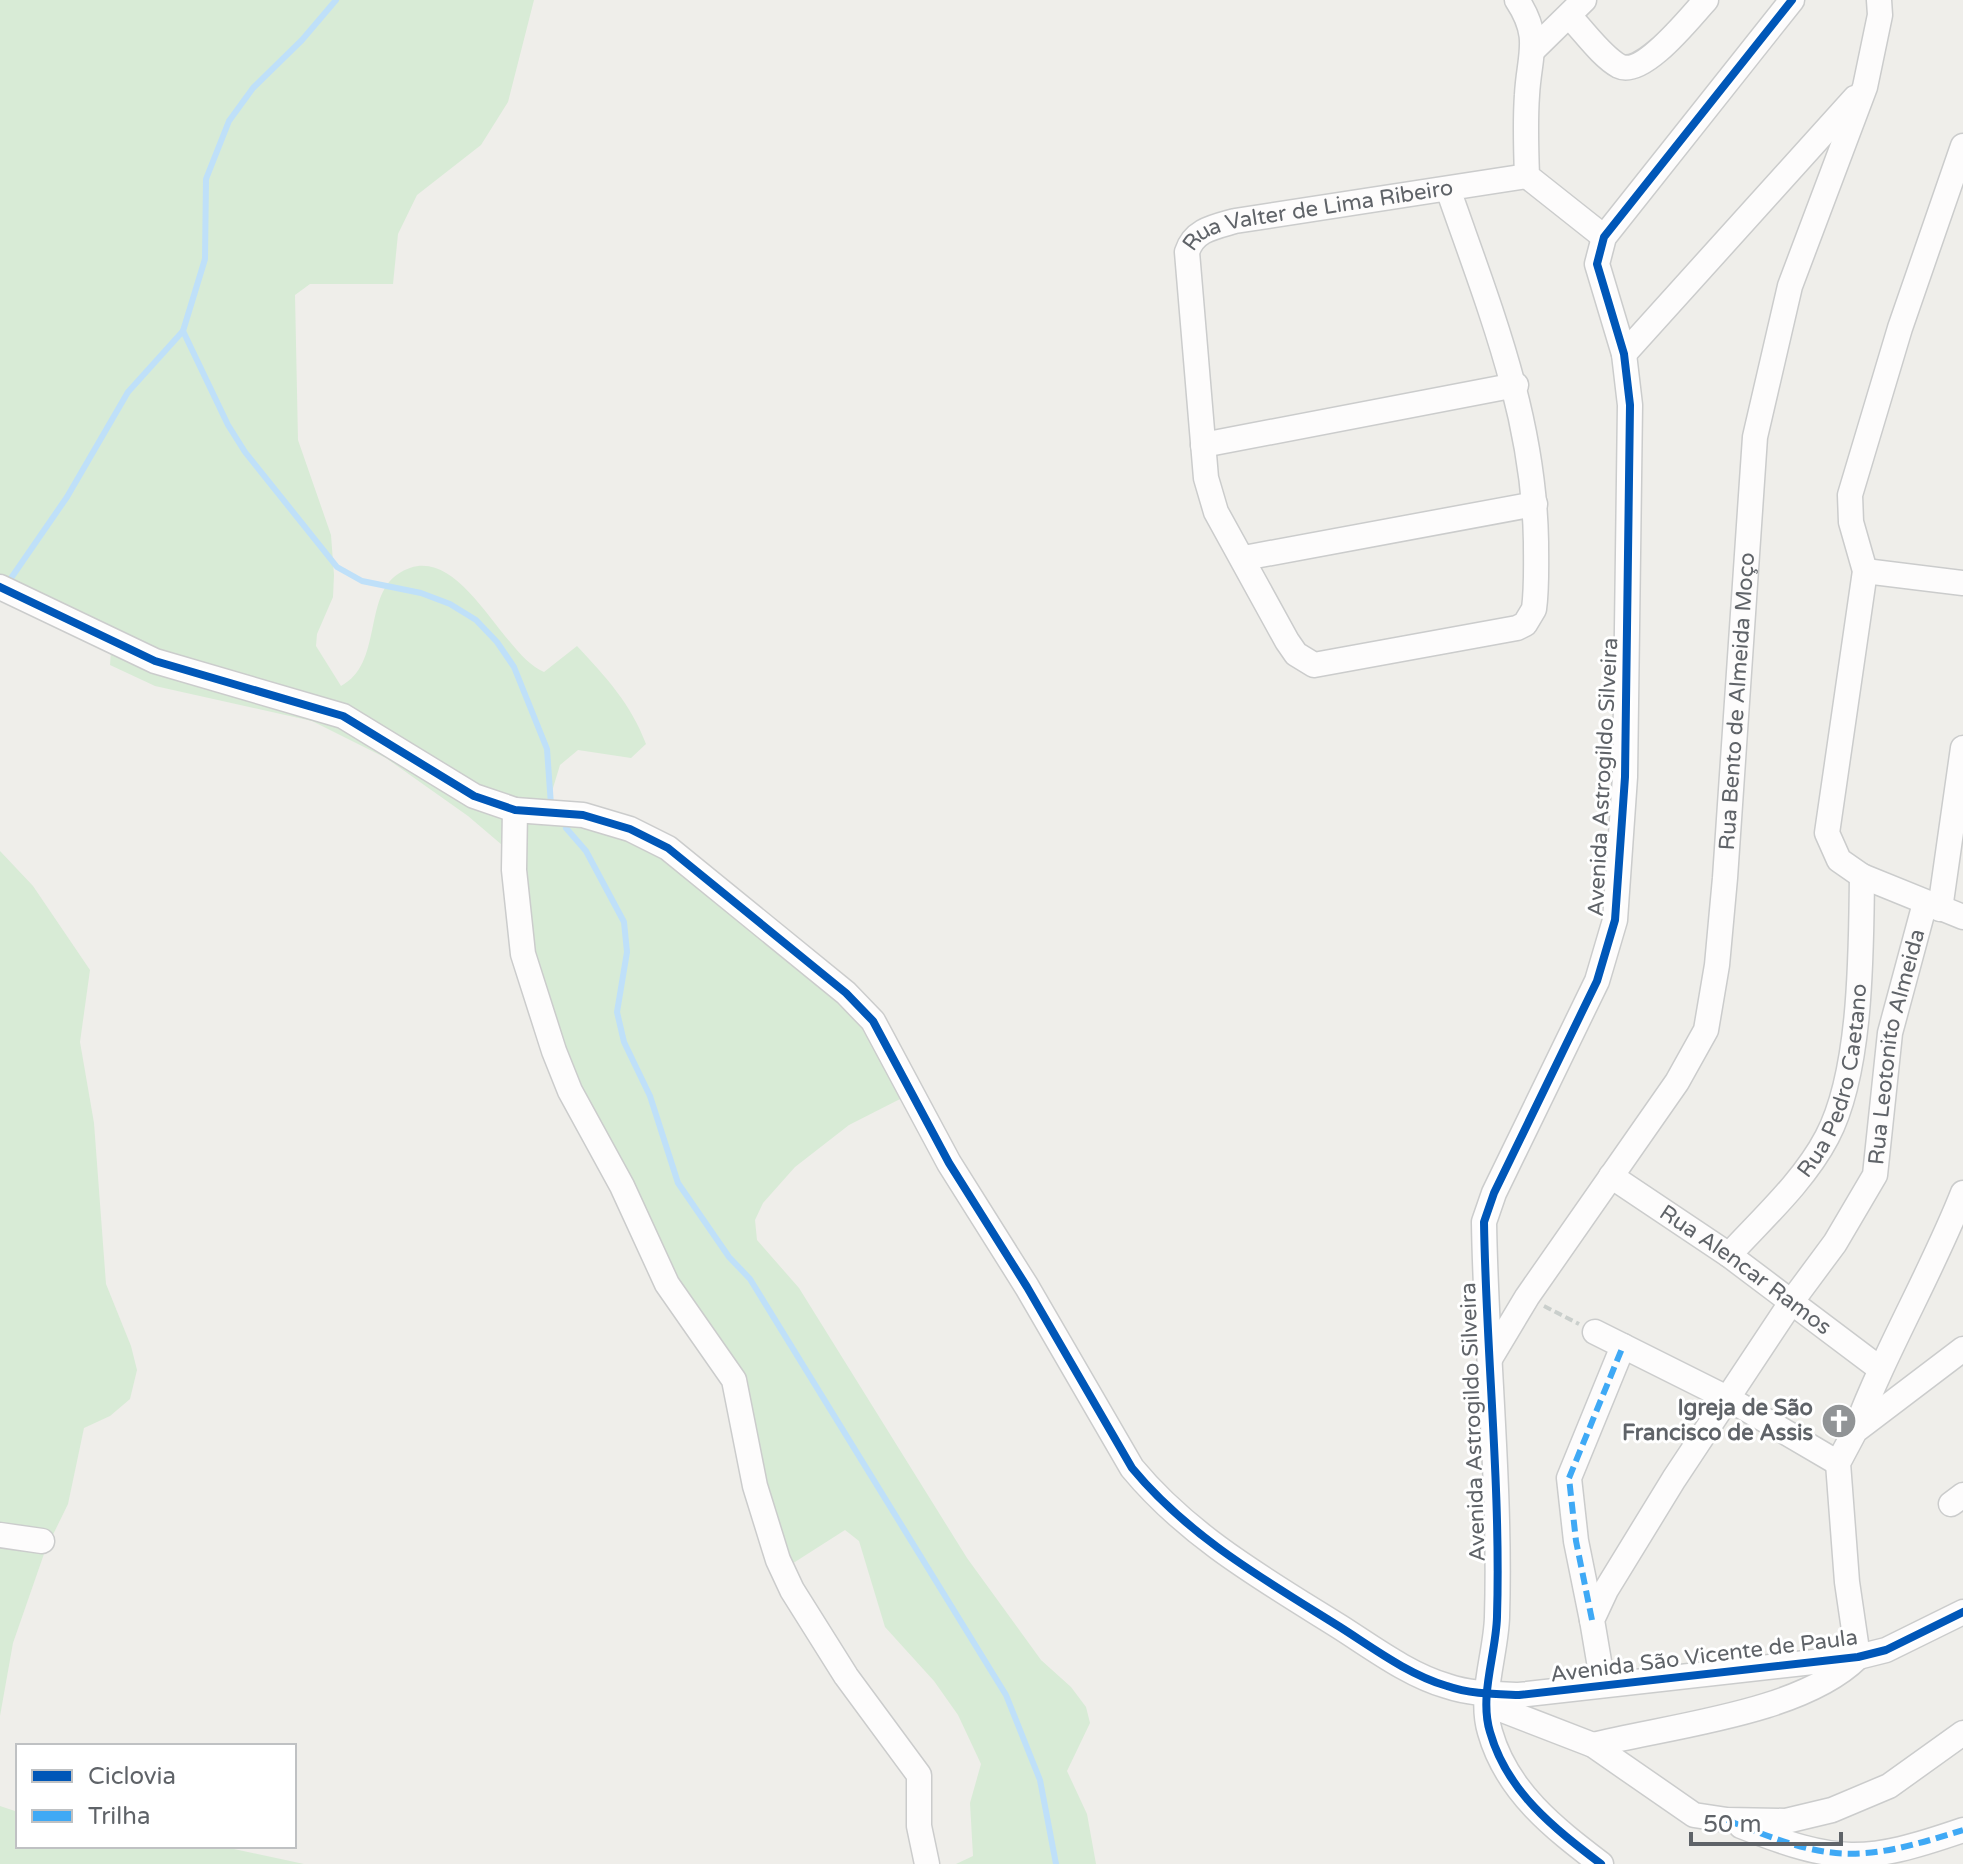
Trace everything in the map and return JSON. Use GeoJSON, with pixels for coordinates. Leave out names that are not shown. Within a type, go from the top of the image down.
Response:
{"type":"FeatureCollection","features":[{"type":"Feature","properties":{"kind":"street"},"geometry":{"type":"LineString","coordinates":[[1517,0],[1532,28],[1534,49],[1527,91],[1527,176]]}},
{"type":"Feature","properties":{"kind":"street"},"geometry":{"type":"LineString","coordinates":[[1534,49],[1576,8],[1619,66],[1632,67],[1645,62],[1706,0]]}},
{"type":"Feature","properties":{"kind":"street"},"geometry":{"type":"LineString","coordinates":[[1448,189],[1527,176],[1604,237],[1792,0]]}},
{"type":"Feature","properties":{"kind":"street","name":"Rua Bento de Almeida Moço"},"geometry":{"type":"LineString","coordinates":[[1491,1357],[1527,1297],[1677,1082],[1706,1030],[1719,951],[1755,437],[1790,286],[1865,87],[1880,15],[1879,0]]}},
{"type":"Feature","properties":{"kind":"street"},"geometry":{"type":"LineString","coordinates":[[1624,354],[1865,87]]}},
{"type":"Feature","properties":{"kind":"street"},"geometry":{"type":"LineString","coordinates":[[1963,146],[1900,328],[1850,495],[1851,522],[1865,571],[1827,833],[1839,860],[1862,876],[1963,917]]}},
{"type":"Feature","properties":{"kind":"street","name":"Rua Valter de Lima Ribeiro"},"geometry":{"type":"LineString","coordinates":[[1448,189],[1516,385],[1526,430],[1535,504],[1536,595],[1534,609],[1525,624],[1314,665],[1296,654],[1287,641],[1216,512],[1206,478],[1187,252],[1196,235],[1235,221],[1448,189]]}},
{"type":"Feature","properties":{"kind":"street","name":"Avenida Astrogildo Silveira"},"geometry":{"type":"LineString","coordinates":[[1601,1864],[1529,1804],[1489,1730],[1488,1699],[1497,1618],[1485,1213],[1597,981],[1615,920],[1625,777],[1630,394],[1624,354],[1597,264],[1604,237]]}},
{"type":"Feature","properties":{"kind":"street"},"geometry":{"type":"LineString","coordinates":[[1203,445],[1516,385]]}},
{"type":"Feature","properties":{"kind":"street"},"geometry":{"type":"LineString","coordinates":[[1244,558],[1535,504]]}},
{"type":"Feature","properties":{"kind":"street"},"geometry":{"type":"LineString","coordinates":[[1865,571],[1963,583]]}},
{"type":"Feature","properties":{"kind":"street"},"geometry":{"type":"LineString","coordinates":[[0,587],[155,661],[343,716],[455,787],[515,810],[583,815],[630,829],[668,848],[846,993],[873,1021],[949,1163],[1027,1287],[1132,1468],[1151,1490],[1172,1512],[1218,1549],[1361,1640],[1429,1679],[1488,1699],[1593,1745],[1694,1815],[1727,1820],[1786,1821],[1860,1800],[1889,1786],[1963,1733]]}},
{"type":"Feature","properties":{"kind":"street","name":"Rua Leotonito Almeida"},"geometry":{"type":"LineString","coordinates":[[1592,1620],[1630,1550],[1792,1301],[1835,1243],[1875,1175],[1890,1033],[1932,906],[1963,748]]}},
{"type":"Feature","properties":{"kind":"street"},"geometry":{"type":"LineString","coordinates":[[515,810],[514,870],[523,954],[535,1000],[558,1061],[667,1284],[734,1380],[755,1486],[778,1560],[792,1590],[846,1676],[919,1775],[919,1826],[927,1864]]}},
{"type":"Feature","properties":{"kind":"street","name":"Rua Pedro Caetano"},"geometry":{"type":"LineString","coordinates":[[1729,1255],[1779,1200],[1829,1134],[1852,1045],[1861,937],[1862,876]]}},
{"type":"Feature","properties":{"kind":"street","name":"Rua Alencar Ramos"},"geometry":{"type":"LineString","coordinates":[[1611,1176],[1729,1255],[1879,1368]]}},
{"type":"Feature","properties":{"kind":"street"},"geometry":{"type":"LineString","coordinates":[[1858,1657],[1847,1582],[1838,1463],[1855,1431],[1879,1368],[1920,1291],[1963,1193]]}},
{"type":"Feature","properties":{"kind":"street"},"geometry":{"type":"LineString","coordinates":[[1595,1332],[1729,1399],[1838,1463]]}},
{"type":"Feature","properties":{"kind":"street"},"geometry":{"type":"LineString","coordinates":[[1603,1685],[1576,1541],[1569,1478],[1623,1346]]}},
{"type":"Feature","properties":{"kind":"street"},"geometry":{"type":"LineString","coordinates":[[1855,1431],[1963,1349]]}},
{"type":"Feature","properties":{"kind":"street"},"geometry":{"type":"LineString","coordinates":[[0,1535],[42,1541]]}},
{"type":"Feature","properties":{"kind":"street","name":"Avenida São Vicente de Paula"},"geometry":{"type":"LineString","coordinates":[[1488,1699],[1858,1657],[1886,1650],[1963,1612]]}},
{"type":"Feature","properties":{"kind":"street","name":"Avenida São Vicente de Paula"},"geometry":{"type":"LineString","coordinates":[[1593,1745],[1771,1703],[1824,1682],[1858,1657]]}},
{"type":"Feature","properties":{"kind":"street"},"geometry":{"type":"LineString","coordinates":[[1727,1820],[1809,1854],[1862,1860],[1917,1849],[1963,1830]]}},
{"type":"Feature","properties":{"kind":"street"},"geometry":{"type":"LineString","coordinates":[[1909,1864],[1963,1843]]}},
{"type":"Feature","properties":{"kind":"path"},"geometry":{"type":"LineString","coordinates":[[1527,1297],[1595,1332]]}},
{"type":"Feature","properties":{"kind":"green space"},"geometry":{"type":"Polygon","coordinates":[[[0,0],[534,0],[508,102],[481,145],[417,195],[398,234],[393,284],[310,284],[295,295],[298,440],[331,535],[334,575],[333,597],[317,634],[316,646],[341,686],[354,676],[363,662],[380,598],[387,585],[398,574],[420,566],[440,570],[459,583],[511,644],[544,672],[577,646],[625,704],[646,744],[631,758],[578,750],[560,765],[546,811],[647,835],[765,943],[810,968],[848,998],[906,1096],[849,1125],[795,1167],[763,1203],[755,1220],[757,1240],[799,1288],[967,1558],[1041,1660],[1071,1687],[1086,1707],[1090,1723],[1067,1771],[1087,1814],[1096,1864],[956,1864],[973,1856],[970,1803],[981,1764],[958,1715],[934,1681],[885,1627],[859,1541],[845,1530],[773,1576],[728,1368],[666,1268],[569,1081],[523,944],[515,856],[468,816],[386,758],[312,721],[155,686],[110,665],[112,636],[0,579],[0,0]]]}},
{"type":"Feature","properties":{"kind":"green space"},"geometry":{"type":"Polygon","coordinates":[[[0,851],[33,886],[90,970],[80,1042],[94,1123],[106,1284],[131,1346],[137,1370],[130,1399],[110,1416],[84,1428],[68,1504],[45,1551],[13,1643],[0,1716],[0,851]]]}},
{"type":"Feature","properties":{"kind":"green space"},"geometry":{"type":"Polygon","coordinates":[[[0,1806],[16,1811],[16,1848],[229,1848],[304,1864],[0,1864],[0,1806]]]}},
{"type":"Feature","properties":{"kind":"waterway"},"geometry":{"type":"LineString","coordinates":[[7,584],[67,497],[128,392],[183,331],[205,259],[206,179],[229,121],[253,88],[302,40],[336,0]]}},
{"type":"Feature","properties":{"kind":"waterway"},"geometry":{"type":"LineString","coordinates":[[183,331],[228,425],[245,452],[337,567],[362,581],[421,593],[450,604],[476,620],[497,642],[514,667],[547,749],[551,805]]}},
{"type":"Feature","properties":{"kind":"waterway"},"geometry":{"type":"LineString","coordinates":[[566,828],[586,851],[624,922],[627,952],[617,1012],[624,1042],[650,1096],[678,1183],[729,1257],[750,1279],[1006,1695],[1040,1780],[1056,1864]]}},
{"type":"Feature","properties":{"kind":"marked path"},"geometry":{"type":"LineString","coordinates":[[1592,1620],[1576,1541],[1569,1478],[1623,1346]]}},
{"type":"Feature","properties":{"kind":"marked path"},"geometry":{"type":"LineString","coordinates":[[1727,1820],[1792,1844],[1844,1854],[1895,1849],[1963,1830]]}},
{"type":"Feature","properties":{"kind":"cycle path"},"geometry":{"type":"LineString","coordinates":[[1601,1864],[1566,1837],[1520,1791],[1498,1753],[1487,1718],[1487,1690],[1496,1631],[1498,1568],[1484,1222],[1494,1193],[1597,981],[1615,920],[1625,777],[1630,405],[1624,354],[1597,264],[1604,237],[1792,0]]}},
{"type":"Feature","properties":{"kind":"cycle path"},"geometry":{"type":"LineString","coordinates":[[0,587],[155,661],[343,716],[474,796],[515,810],[583,815],[630,829],[668,848],[846,993],[873,1021],[949,1163],[1027,1287],[1132,1468],[1154,1493],[1229,1556],[1405,1668],[1456,1689],[1519,1695],[1858,1657],[1886,1650],[1963,1612]]}},
{"type":"Feature","properties":{"kind":"place","name":"Igreja de São Francisco de Assis"},"geometry":{"type":"Point","coordinates":[1839,1421]}}]}
